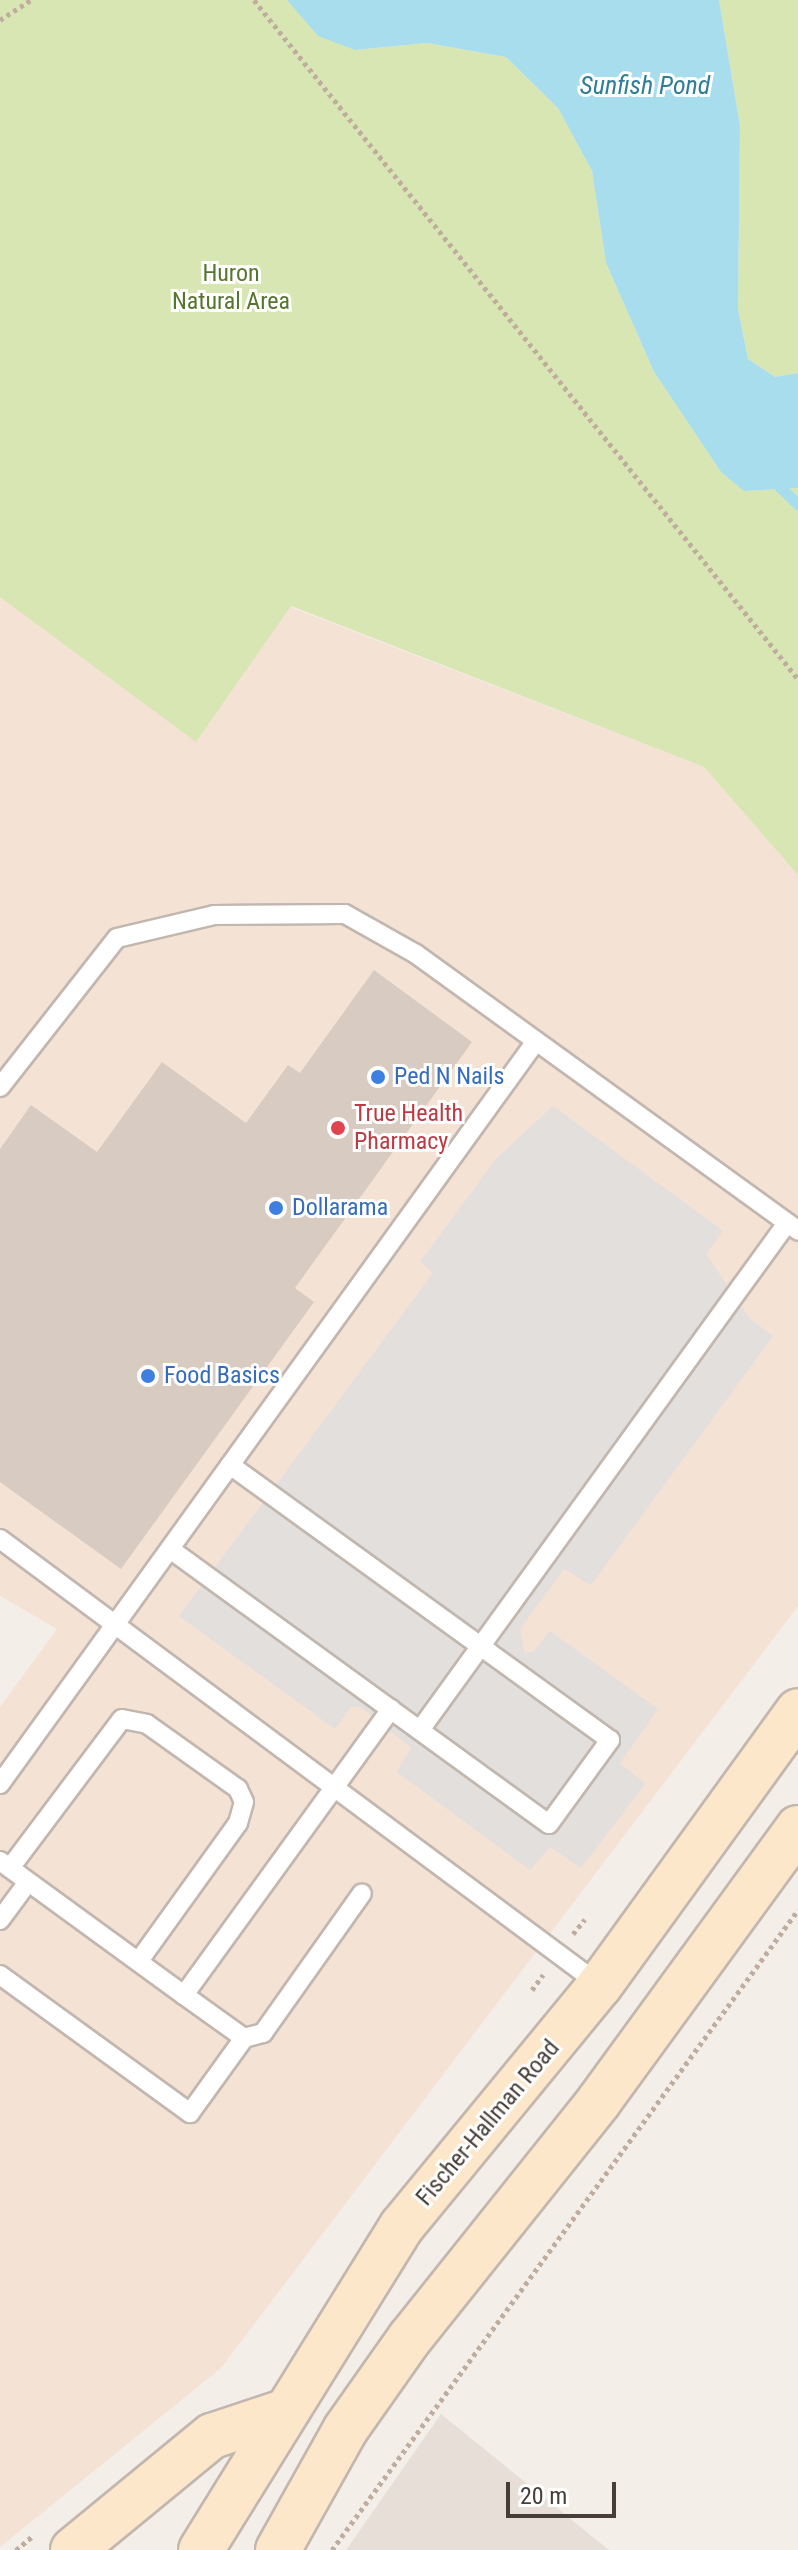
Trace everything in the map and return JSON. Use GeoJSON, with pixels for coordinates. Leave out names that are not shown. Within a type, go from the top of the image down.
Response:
{"type":"FeatureCollection","features":[{"type":"Feature","properties":{"kind":"main road","name":"Fischer-Hallman Road"},"geometry":{"type":"LineString","coordinates":[[201,2550],[281,2413],[402,2226],[600,1985],[798,1711]]}},
{"type":"Feature","properties":{"kind":"main road"},"geometry":{"type":"LineString","coordinates":[[278,2550],[345,2430],[410,2338],[580,2126],[798,1828]]}},
{"type":"Feature","properties":{"kind":"main road"},"geometry":{"type":"LineString","coordinates":[[73,2550],[212,2436],[281,2413]]}},
{"type":"Feature","properties":{"kind":"lane"},"geometry":{"type":"LineString","coordinates":[[0,1087],[117,938],[214,915],[345,914],[416,954],[792,1227],[420,1730]]}},
{"type":"Feature","properties":{"kind":"lane"},"geometry":{"type":"LineString","coordinates":[[0,1784],[536,1041]]}},
{"type":"Feature","properties":{"kind":"lane"},"geometry":{"type":"LineString","coordinates":[[170,1549],[549,1824],[610,1740],[230,1465]]}},
{"type":"Feature","properties":{"kind":"lane"},"geometry":{"type":"LineString","coordinates":[[0,1539],[337,1783],[600,1985]]}},
{"type":"Feature","properties":{"kind":"lane"},"geometry":{"type":"LineString","coordinates":[[184,1995],[391,1709]]}},
{"type":"Feature","properties":{"kind":"lane"},"geometry":{"type":"LineString","coordinates":[[139,1961],[238,1823],[244,1802],[238,1789],[147,1724],[122,1719],[5,1865],[244,2038]]}},
{"type":"Feature","properties":{"kind":"lane"},"geometry":{"type":"LineString","coordinates":[[0,1920],[28,1882]]}},
{"type":"Feature","properties":{"kind":"lane"},"geometry":{"type":"LineString","coordinates":[[0,1975],[190,2113],[244,2038],[263,2033],[362,1893]]}},
{"type":"Feature","properties":{"kind":"path"},"geometry":{"type":"LineString","coordinates":[[0,20],[31,0]]}},
{"type":"Feature","properties":{"kind":"path"},"geometry":{"type":"LineString","coordinates":[[254,0],[798,679]]}},
{"type":"Feature","properties":{"kind":"path"},"geometry":{"type":"LineString","coordinates":[[332,2550],[798,1910]]}},
{"type":"Feature","properties":{"kind":"shaded area"},"geometry":{"type":"Polygon","coordinates":[[[184,472],[293,608],[704,767],[798,875],[798,1606],[221,2368],[0,2547],[0,1707],[57,1629],[0,1596],[0,591],[184,472]]]}},
{"type":"Feature","properties":{"kind":"shaded area"},"geometry":{"type":"Polygon","coordinates":[[[553,1106],[723,1231],[706,1254],[749,1318],[773,1336],[591,1585],[564,1569],[520,1629],[524,1653],[533,1652],[550,1631],[658,1709],[620,1763],[645,1784],[581,1868],[550,1847],[530,1870],[397,1772],[411,1748],[361,1707],[351,1707],[335,1729],[179,1616],[433,1273],[420,1262],[496,1159],[553,1106]]]}},
{"type":"Feature","properties":{"kind":"shaded area"},"geometry":{"type":"Polygon","coordinates":[[[441,2414],[609,2550],[346,2550],[441,2414]]]}},
{"type":"Feature","properties":{"kind":"green space","name":"Huron Natural Area"},"geometry":{"type":"Polygon","coordinates":[[[0,0],[298,0],[355,50],[427,43],[506,57],[558,108],[592,171],[606,263],[654,372],[721,472],[745,491],[798,488],[798,875],[704,767],[291,606],[196,742],[0,597],[0,0]]]}},
{"type":"Feature","properties":{"kind":"green space"},"geometry":{"type":"Polygon","coordinates":[[[719,0],[798,0],[798,373],[775,377],[748,359],[738,309],[740,126],[719,0]]]}},
{"type":"Feature","properties":{"kind":"water","name":"Sunfish Pond"},"geometry":{"type":"Polygon","coordinates":[[[287,0],[719,0],[740,126],[738,309],[748,359],[775,377],[798,373],[798,488],[744,491],[721,472],[654,372],[606,263],[592,171],[558,108],[506,57],[427,43],[355,50],[318,36],[287,0]]]}},
{"type":"Feature","properties":{"kind":"building"},"geometry":{"type":"Polygon","coordinates":[[[374,970],[472,1042],[295,1288],[314,1302],[121,1569],[0,1482],[0,1149],[31,1105],[97,1152],[162,1062],[246,1123],[288,1065],[300,1073],[374,970]]]}},
{"type":"Feature","properties":{"kind":"waterway"},"geometry":{"type":"LineString","coordinates":[[778,485],[798,504]]}},
{"type":"Feature","properties":{"kind":"place","name":"Ped N Nails"},"geometry":{"type":"Point","coordinates":[378,1077]}},
{"type":"Feature","properties":{"kind":"place","name":"True Health Pharmacy"},"geometry":{"type":"Point","coordinates":[338,1128]}},
{"type":"Feature","properties":{"kind":"place","name":"Dollarama"},"geometry":{"type":"Point","coordinates":[276,1208]}},
{"type":"Feature","properties":{"kind":"place","name":"Food Basics"},"geometry":{"type":"Point","coordinates":[148,1376]}}]}
